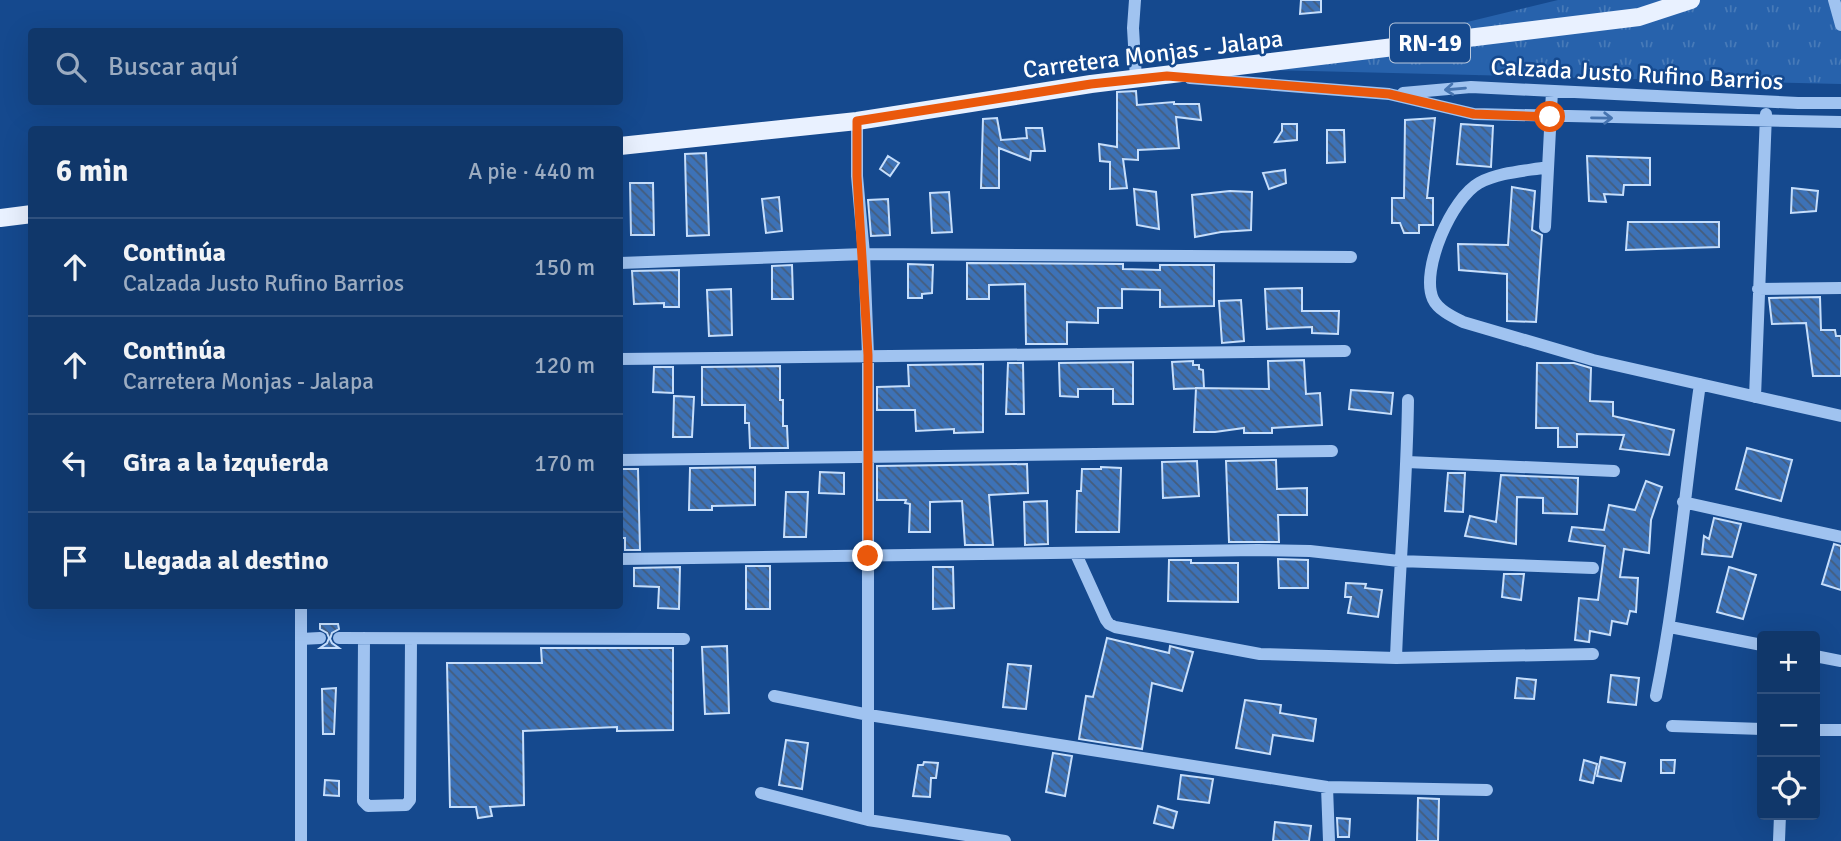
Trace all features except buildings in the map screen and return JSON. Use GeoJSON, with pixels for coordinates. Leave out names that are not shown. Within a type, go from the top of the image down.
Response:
{"type":"FeatureCollection","features":[{"type":"Feature","properties":{"kind":"main road","name":"Carretera Monjas - Jalapa"},"geometry":{"type":"LineString","coordinates":[[623,146],[857,121],[1091,84],[1639,17],[1691,0]]}},
{"type":"Feature","properties":{"kind":"main road"},"geometry":{"type":"LineString","coordinates":[[0,218],[28,214]]}},
{"type":"Feature","properties":{"kind":"street"},"geometry":{"type":"LineString","coordinates":[[1135,0],[1133,28],[1136,79]]}},
{"type":"Feature","properties":{"kind":"street"},"geometry":{"type":"LineString","coordinates":[[1833,0],[1841,25]]}},
{"type":"Feature","properties":{"kind":"street","name":"Calzada Justo Rufino Barrios"},"geometry":{"type":"LineString","coordinates":[[1167,76],[1389,94],[1474,114],[1841,122]]}},
{"type":"Feature","properties":{"kind":"street","name":"Calzada Justo Rufino Barrios"},"geometry":{"type":"LineString","coordinates":[[1389,94],[1471,87],[1841,103]]}},
{"type":"Feature","properties":{"kind":"street"},"geometry":{"type":"LineString","coordinates":[[1545,227],[1552,91]]}},
{"type":"Feature","properties":{"kind":"street"},"geometry":{"type":"LineString","coordinates":[[1755,397],[1765,101]]}},
{"type":"Feature","properties":{"kind":"street"},"geometry":{"type":"LineString","coordinates":[[857,121],[857,176],[864,254],[868,355],[869,820]]}},
{"type":"Feature","properties":{"kind":"street"},"geometry":{"type":"LineString","coordinates":[[1548,167],[1508,173],[1478,184],[1457,205],[1438,240],[1430,281],[1433,300],[1446,313],[1463,322],[1625,367],[1841,416]]}},
{"type":"Feature","properties":{"kind":"street"},"geometry":{"type":"LineString","coordinates":[[623,263],[864,254],[1351,257]]}},
{"type":"Feature","properties":{"kind":"street"},"geometry":{"type":"LineString","coordinates":[[1758,289],[1841,288]]}},
{"type":"Feature","properties":{"kind":"street"},"geometry":{"type":"LineString","coordinates":[[623,359],[1345,351]]}},
{"type":"Feature","properties":{"kind":"street"},"geometry":{"type":"LineString","coordinates":[[1656,696],[1670,628],[1700,384]]}},
{"type":"Feature","properties":{"kind":"street"},"geometry":{"type":"LineString","coordinates":[[1396,658],[1408,400]]}},
{"type":"Feature","properties":{"kind":"street"},"geometry":{"type":"LineString","coordinates":[[623,460],[1332,451]]}},
{"type":"Feature","properties":{"kind":"street"},"geometry":{"type":"LineString","coordinates":[[1407,462],[1614,471]]}},
{"type":"Feature","properties":{"kind":"street"},"geometry":{"type":"LineString","coordinates":[[1684,502],[1841,537]]}},
{"type":"Feature","properties":{"kind":"street"},"geometry":{"type":"LineString","coordinates":[[623,559],[1310,551],[1399,561],[1593,568]]}},
{"type":"Feature","properties":{"kind":"street"},"geometry":{"type":"LineString","coordinates":[[1076,554],[1106,620],[1115,627],[1260,654],[1396,658],[1594,654]]}},
{"type":"Feature","properties":{"kind":"street"},"geometry":{"type":"LineString","coordinates":[[301,609],[301,841]]}},
{"type":"Feature","properties":{"kind":"street"},"geometry":{"type":"LineString","coordinates":[[1670,628],[1757,644]]}},
{"type":"Feature","properties":{"kind":"street"},"geometry":{"type":"LineString","coordinates":[[301,639],[320,638]]}},
{"type":"Feature","properties":{"kind":"street"},"geometry":{"type":"LineString","coordinates":[[339,638],[684,639]]}},
{"type":"Feature","properties":{"kind":"street"},"geometry":{"type":"LineString","coordinates":[[364,638],[363,801],[368,806],[406,805],[410,800],[411,639]]}},
{"type":"Feature","properties":{"kind":"street"},"geometry":{"type":"LineString","coordinates":[[1820,657],[1841,661]]}},
{"type":"Feature","properties":{"kind":"street"},"geometry":{"type":"LineString","coordinates":[[774,696],[869,715],[1327,787],[1487,790]]}},
{"type":"Feature","properties":{"kind":"street"},"geometry":{"type":"LineString","coordinates":[[1672,726],[1757,729]]}},
{"type":"Feature","properties":{"kind":"street"},"geometry":{"type":"LineString","coordinates":[[1820,730],[1841,730]]}},
{"type":"Feature","properties":{"kind":"street"},"geometry":{"type":"LineString","coordinates":[[1327,787],[1329,841]]}},
{"type":"Feature","properties":{"kind":"street"},"geometry":{"type":"LineString","coordinates":[[761,793],[869,820],[1005,841]]}},
{"type":"Feature","properties":{"kind":"street"},"geometry":{"type":"LineString","coordinates":[[1779,841],[1780,820]]}},
{"type":"Feature","properties":{"kind":"green space"},"geometry":{"type":"Polygon","coordinates":[[[1558,0],[1841,0],[1841,84],[1269,70],[1558,0]]]}},
{"type":"Feature","properties":{"kind":"route"},"geometry":{"type":"LineString","coordinates":[[868,556],[868,355],[864,254],[857,176],[857,121],[1091,84],[1167,76],[1389,94],[1474,114],[1550,117]]}}]}
